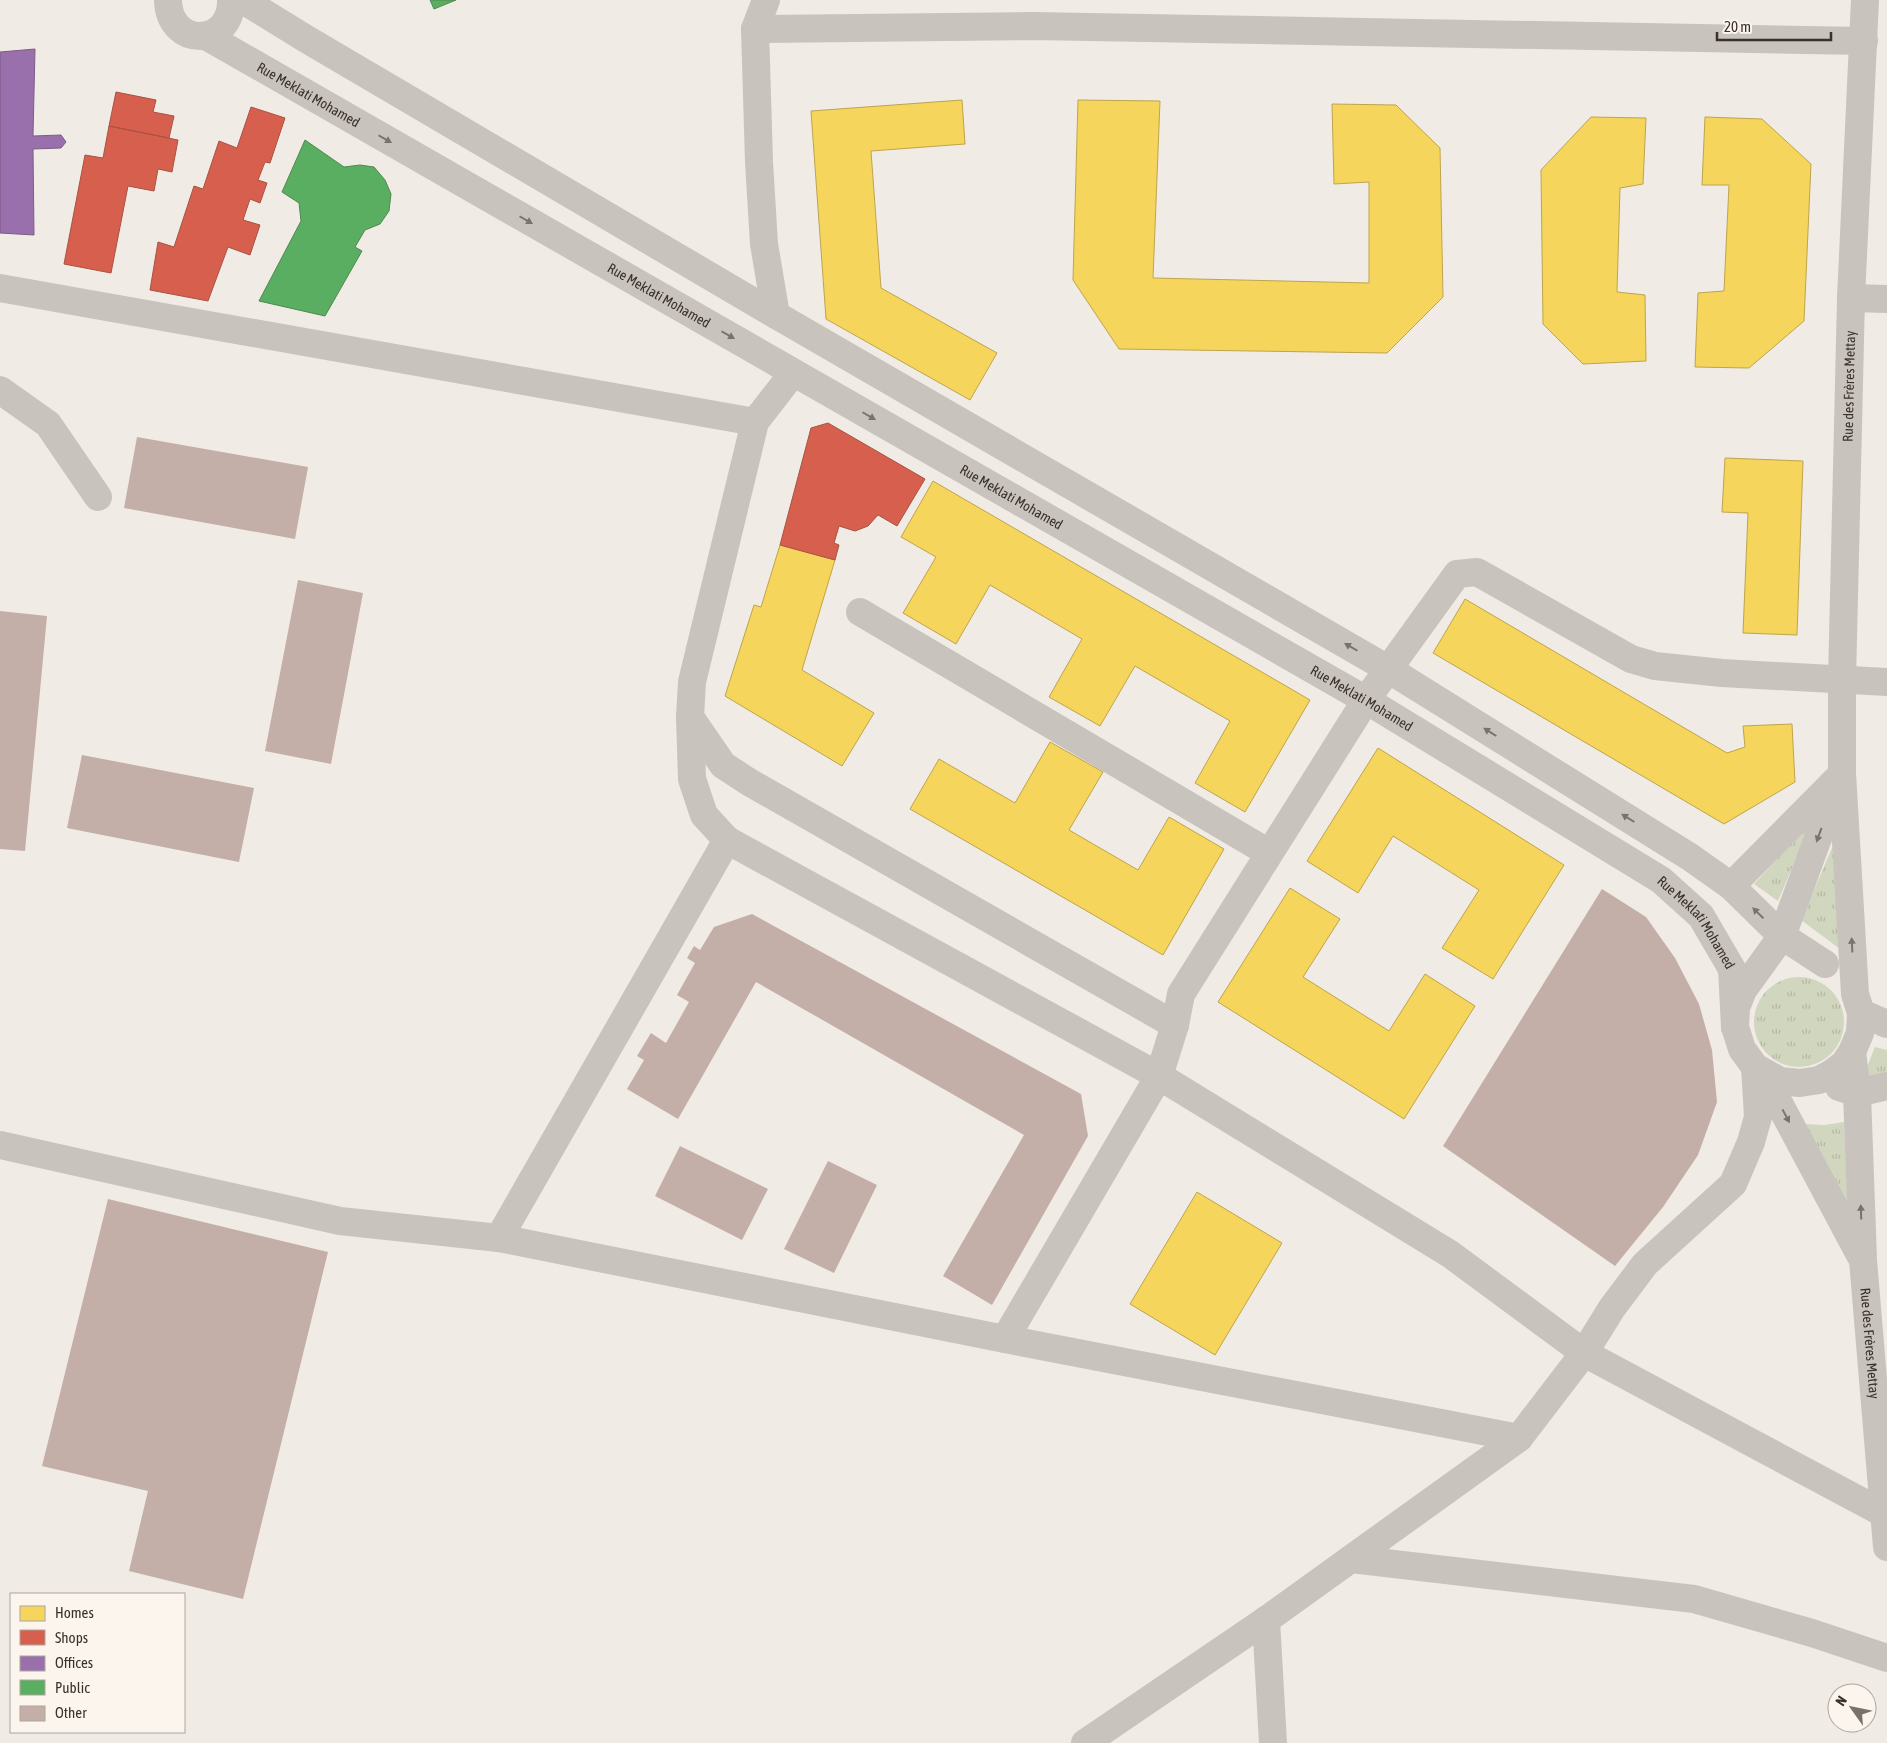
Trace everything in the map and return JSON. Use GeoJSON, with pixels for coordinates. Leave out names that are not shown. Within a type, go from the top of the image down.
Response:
{"type":"FeatureCollection","features":[{"type":"Feature","properties":{"kind":"street","name":"Rue Meklati Mohamed"},"geometry":{"type":"LineString","coordinates":[[168,0],[168,11],[176,27],[190,35],[206,36],[1366,700],[1662,880],[1701,916],[1732,969],[1735,1027]]}},
{"type":"Feature","properties":{"kind":"street"},"geometry":{"type":"LineString","coordinates":[[206,36],[216,32],[226,23],[231,12],[232,0]]}},
{"type":"Feature","properties":{"kind":"street"},"geometry":{"type":"LineString","coordinates":[[243,0],[776,315],[1388,669],[1690,856],[1731,886],[1782,936],[1837,971],[1847,981],[1858,1003],[1860,1033],[1852,1052],[1844,1064],[1832,1074],[1819,1080],[1800,1083],[1780,1081],[1759,1070]]}},
{"type":"Feature","properties":{"kind":"street"},"geometry":{"type":"LineString","coordinates":[[766,0],[756,29],[759,162],[764,244],[776,315]]}},
{"type":"Feature","properties":{"kind":"street","name":"Rue des Frères Mettay"},"geometry":{"type":"LineString","coordinates":[[1858,1003],[1842,773],[1842,681],[1851,298],[1865,0]]}},
{"type":"Feature","properties":{"kind":"street"},"geometry":{"type":"LineString","coordinates":[[756,29],[1033,26],[1864,41]]}},
{"type":"Feature","properties":{"kind":"street"},"geometry":{"type":"LineString","coordinates":[[0,288],[755,422]]}},
{"type":"Feature","properties":{"kind":"street"},"geometry":{"type":"LineString","coordinates":[[1851,298],[1887,299]]}},
{"type":"Feature","properties":{"kind":"street"},"geometry":{"type":"LineString","coordinates":[[793,373],[755,422],[692,682],[690,718],[692,779],[704,815],[728,840],[1159,1076],[1450,1254],[1584,1353],[1883,1513]]}},
{"type":"Feature","properties":{"kind":"street"},"geometry":{"type":"LineString","coordinates":[[0,390],[48,424],[98,497]]}},
{"type":"Feature","properties":{"kind":"street"},"geometry":{"type":"LineString","coordinates":[[1005,1338],[1159,1076],[1175,1025],[1181,994],[1366,700],[1457,574],[1477,572],[1632,658],[1655,666],[1722,674],[1887,682]]}},
{"type":"Feature","properties":{"kind":"street"},"geometry":{"type":"LineString","coordinates":[[860,612],[1268,853]]}},
{"type":"Feature","properties":{"kind":"street"},"geometry":{"type":"LineString","coordinates":[[690,718],[723,765],[749,782],[1175,1025]]}},
{"type":"Feature","properties":{"kind":"street"},"geometry":{"type":"LineString","coordinates":[[1731,886],[1842,773]]}},
{"type":"Feature","properties":{"kind":"street"},"geometry":{"type":"LineString","coordinates":[[1842,773],[1782,936],[1743,990],[1736,1008],[1735,1027],[1742,1049],[1759,1070],[1863,1260]]}},
{"type":"Feature","properties":{"kind":"street"},"geometry":{"type":"LineString","coordinates":[[499,1238],[728,840]]}},
{"type":"Feature","properties":{"kind":"street"},"geometry":{"type":"LineString","coordinates":[[1755,974],[1770,964],[1788,958],[1807,958],[1825,964]]}},
{"type":"Feature","properties":{"kind":"street"},"geometry":{"type":"LineString","coordinates":[[1858,1003],[1887,1024]]}},
{"type":"Feature","properties":{"kind":"street","name":"Rue des Frères Mettay"},"geometry":{"type":"LineString","coordinates":[[1852,1052],[1857,1093],[1863,1260],[1884,1482],[1883,1513],[1887,1547]]}},
{"type":"Feature","properties":{"kind":"street"},"geometry":{"type":"LineString","coordinates":[[1085,1743],[1266,1620],[1519,1438],[1584,1353],[1612,1308],[1645,1264],[1733,1184],[1752,1142],[1758,1116],[1759,1070]]}},
{"type":"Feature","properties":{"kind":"street"},"geometry":{"type":"LineString","coordinates":[[1819,1080],[1857,1093],[1887,1086]]}},
{"type":"Feature","properties":{"kind":"street"},"geometry":{"type":"LineString","coordinates":[[0,1145],[340,1221],[499,1238],[1519,1438]]}},
{"type":"Feature","properties":{"kind":"street"},"geometry":{"type":"LineString","coordinates":[[1351,1559],[1694,1599],[1812,1633],[1887,1658]]}},
{"type":"Feature","properties":{"kind":"street"},"geometry":{"type":"LineString","coordinates":[[1266,1620],[1273,1743]]}},
{"type":"Feature","properties":{"kind":"green space"},"geometry":{"type":"Polygon","coordinates":[[[1811,823],[1778,901],[1754,884],[1811,823]]]}},
{"type":"Feature","properties":{"kind":"green space"},"geometry":{"type":"Polygon","coordinates":[[[1838,834],[1840,949],[1801,920],[1838,834]]]}},
{"type":"Feature","properties":{"kind":"green space"},"geometry":{"type":"Polygon","coordinates":[[[1799,977],[1808,978],[1824,985],[1836,997],[1843,1013],[1843,1031],[1836,1047],[1824,1059],[1808,1066],[1799,1067],[1790,1066],[1774,1059],[1762,1047],[1755,1031],[1754,1022],[1755,1013],[1762,997],[1774,985],[1790,978],[1799,977]]]}},
{"type":"Feature","properties":{"kind":"green space"},"geometry":{"type":"Polygon","coordinates":[[[1875,1047],[1887,1050],[1887,1072],[1867,1077],[1867,1067],[1875,1047]]]}},
{"type":"Feature","properties":{"kind":"green space"},"geometry":{"type":"Polygon","coordinates":[[[1844,1122],[1848,1213],[1803,1124],[1825,1125],[1844,1122]]]}},
{"type":"Feature","properties":{"kind":"building: Homes"},"geometry":{"type":"Polygon","coordinates":[[[962,100],[965,144],[871,151],[881,288],[997,353],[970,400],[826,319],[811,111],[962,100]]]}},
{"type":"Feature","properties":{"kind":"building: Homes"},"geometry":{"type":"Polygon","coordinates":[[[1078,100],[1160,101],[1153,278],[1369,283],[1369,182],[1334,184],[1332,104],[1396,105],[1440,148],[1443,297],[1387,353],[1119,349],[1073,280],[1078,100]]]}},
{"type":"Feature","properties":{"kind":"building: Homes"},"geometry":{"type":"Polygon","coordinates":[[[1591,117],[1646,118],[1643,184],[1620,188],[1617,292],[1645,295],[1646,361],[1583,364],[1543,324],[1541,170],[1591,117]]]}},
{"type":"Feature","properties":{"kind":"building: Homes"},"geometry":{"type":"Polygon","coordinates":[[[1705,117],[1762,119],[1811,164],[1804,321],[1749,368],[1695,367],[1698,293],[1724,291],[1729,185],[1702,185],[1705,117]]]}},
{"type":"Feature","properties":{"kind":"building: Homes"},"geometry":{"type":"Polygon","coordinates":[[[1725,458],[1803,461],[1797,635],[1743,633],[1748,513],[1722,512],[1725,458]]]}},
{"type":"Feature","properties":{"kind":"building: Homes"},"geometry":{"type":"Polygon","coordinates":[[[933,481],[1310,700],[1245,812],[1195,783],[1230,721],[1135,666],[1100,726],[1049,697],[1082,639],[990,585],[956,644],[903,613],[936,557],[901,537],[933,481]]]}},
{"type":"Feature","properties":{"kind":"building: Homes"},"geometry":{"type":"Polygon","coordinates":[[[780,545],[835,560],[802,670],[874,713],[842,766],[725,696],[754,605],[761,607],[780,545]]]}},
{"type":"Feature","properties":{"kind":"building: Homes"},"geometry":{"type":"Polygon","coordinates":[[[1465,599],[1727,753],[1745,747],[1743,726],[1792,724],[1795,782],[1724,824],[1433,653],[1465,599]]]}},
{"type":"Feature","properties":{"kind":"building: Homes"},"geometry":{"type":"Polygon","coordinates":[[[1050,742],[1103,772],[1069,830],[1138,870],[1169,817],[1224,849],[1163,955],[910,809],[939,759],[1015,803],[1050,742]]]}},
{"type":"Feature","properties":{"kind":"building: Homes"},"geometry":{"type":"Polygon","coordinates":[[[1378,748],[1564,865],[1493,979],[1442,948],[1479,890],[1393,836],[1358,893],[1307,861],[1378,748]]]}},
{"type":"Feature","properties":{"kind":"building: Homes"},"geometry":{"type":"Polygon","coordinates":[[[1290,888],[1340,919],[1303,977],[1389,1031],[1425,974],[1475,1006],[1404,1119],[1218,1002],[1290,888]]]}},
{"type":"Feature","properties":{"kind":"building: Homes"},"geometry":{"type":"Polygon","coordinates":[[[1197,1192],[1282,1243],[1215,1355],[1130,1304],[1197,1192]]]}},
{"type":"Feature","properties":{"kind":"building: Shops"},"geometry":{"type":"Polygon","coordinates":[[[116,92],[156,100],[153,112],[174,116],[169,138],[109,126],[116,92]]]}},
{"type":"Feature","properties":{"kind":"building: Shops"},"geometry":{"type":"Polygon","coordinates":[[[251,107],[285,118],[270,163],[265,162],[258,180],[267,183],[260,203],[250,199],[243,220],[260,225],[250,255],[228,247],[208,301],[150,290],[158,242],[174,247],[194,186],[203,189],[219,141],[237,148],[251,107]]]}},
{"type":"Feature","properties":{"kind":"building: Shops"},"geometry":{"type":"Polygon","coordinates":[[[109,126],[178,140],[172,172],[158,169],[154,191],[128,186],[111,273],[64,264],[85,155],[103,158],[109,126]]]}},
{"type":"Feature","properties":{"kind":"building: Shops"},"geometry":{"type":"Polygon","coordinates":[[[828,423],[925,479],[897,526],[878,515],[868,526],[855,531],[839,526],[834,543],[839,545],[835,560],[780,545],[811,428],[828,423]]]}},
{"type":"Feature","properties":{"kind":"building: Offices"},"geometry":{"type":"Polygon","coordinates":[[[35,49],[33,136],[61,135],[66,142],[61,148],[33,149],[34,235],[0,233],[0,52],[35,49]]]}},
{"type":"Feature","properties":{"kind":"building: Public"},"geometry":{"type":"Polygon","coordinates":[[[430,0],[456,0],[434,9],[430,0]]]}},
{"type":"Feature","properties":{"kind":"building: Public"},"geometry":{"type":"Polygon","coordinates":[[[305,140],[344,167],[360,165],[374,167],[385,180],[391,194],[389,211],[380,224],[365,230],[355,247],[362,251],[325,316],[259,301],[301,221],[299,203],[282,192],[305,140]]]}},
{"type":"Feature","properties":{"kind":"building: Other"},"geometry":{"type":"Polygon","coordinates":[[[137,437],[308,467],[295,539],[124,508],[137,437]]]}},
{"type":"Feature","properties":{"kind":"building: Other"},"geometry":{"type":"Polygon","coordinates":[[[298,580],[363,593],[331,764],[265,751],[298,580]]]}},
{"type":"Feature","properties":{"kind":"building: Other"},"geometry":{"type":"Polygon","coordinates":[[[0,611],[47,616],[25,851],[0,849],[0,611]]]}},
{"type":"Feature","properties":{"kind":"building: Other"},"geometry":{"type":"Polygon","coordinates":[[[82,755],[254,788],[239,862],[67,828],[82,755]]]}},
{"type":"Feature","properties":{"kind":"building: Other"},"geometry":{"type":"Polygon","coordinates":[[[1602,889],[1646,917],[1675,958],[1699,1004],[1712,1050],[1717,1102],[1698,1155],[1663,1207],[1615,1266],[1443,1146],[1602,889]]]}},
{"type":"Feature","properties":{"kind":"building: Other"},"geometry":{"type":"Polygon","coordinates":[[[752,914],[1081,1094],[1088,1136],[992,1305],[943,1276],[1024,1135],[756,982],[678,1119],[627,1089],[644,1060],[637,1056],[651,1033],[666,1043],[689,1002],[677,995],[695,963],[687,958],[694,946],[700,950],[714,927],[752,914]]]}},
{"type":"Feature","properties":{"kind":"building: Other"},"geometry":{"type":"Polygon","coordinates":[[[680,1146],[768,1189],[742,1240],[655,1196],[680,1146]]]}},
{"type":"Feature","properties":{"kind":"building: Other"},"geometry":{"type":"Polygon","coordinates":[[[828,1161],[877,1185],[834,1273],[784,1249],[828,1161]]]}},
{"type":"Feature","properties":{"kind":"building: Other"},"geometry":{"type":"Polygon","coordinates":[[[108,1199],[328,1252],[243,1599],[129,1571],[148,1491],[42,1466],[108,1199]]]}}]}
